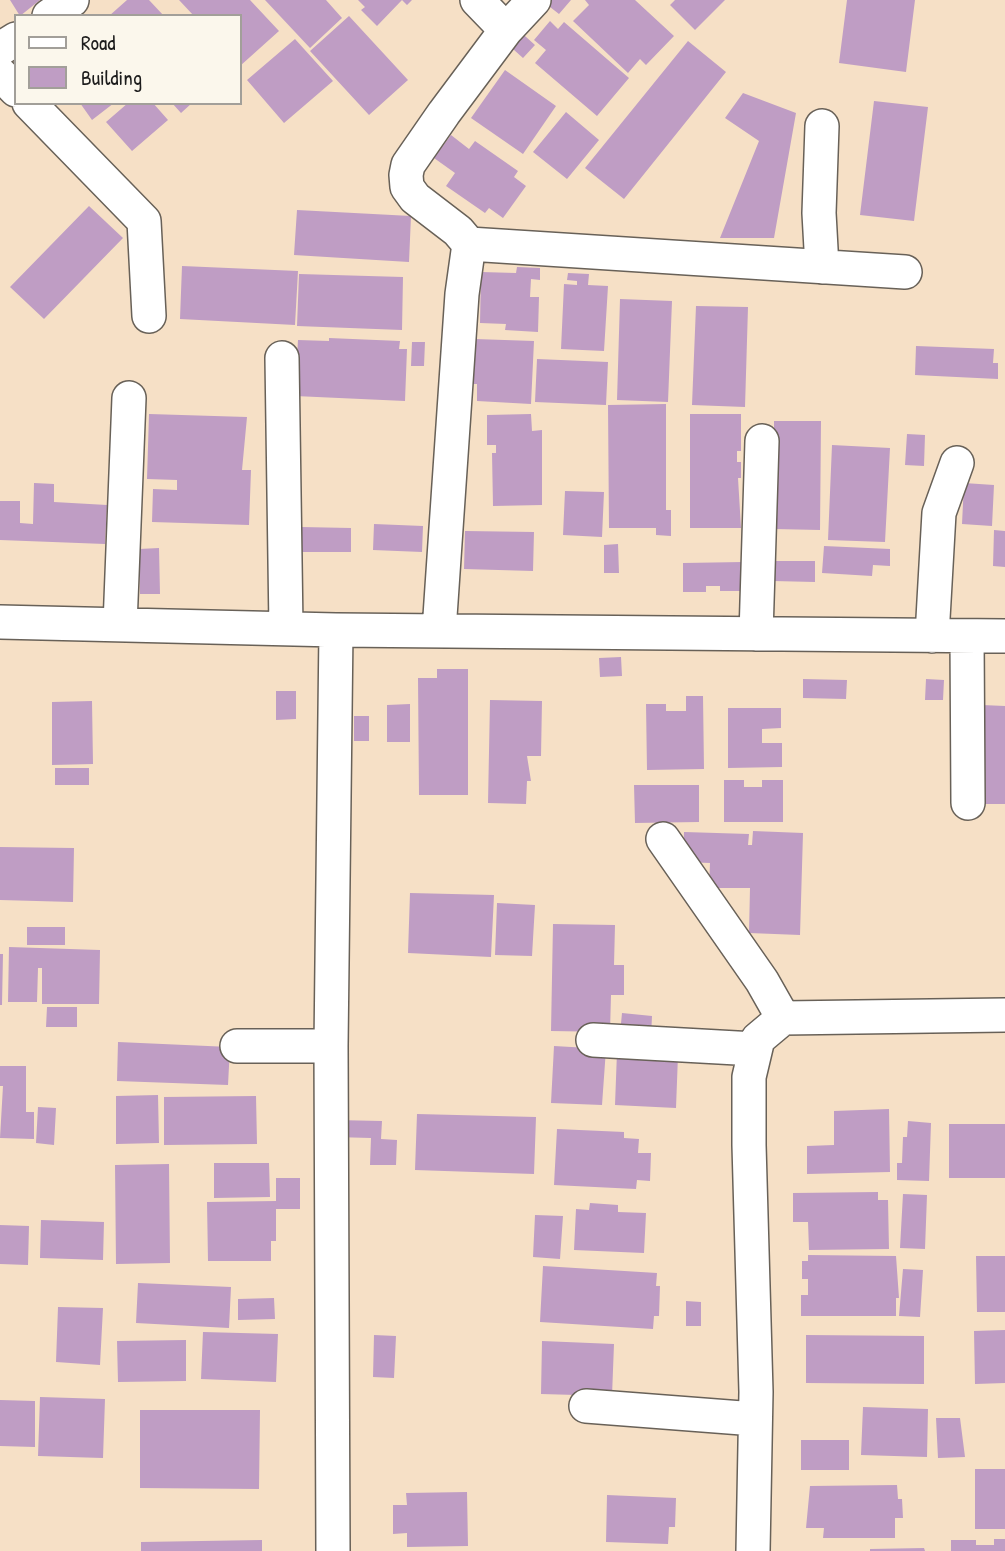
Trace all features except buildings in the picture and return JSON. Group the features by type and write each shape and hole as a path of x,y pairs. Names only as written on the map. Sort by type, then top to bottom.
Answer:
{"street":[{"path":"52,14 72,0"},
{"path":"477,0 506,30"},
{"path":"534,0 506,30 408,165 407,187 415,198 458,231 469,244 905,272"},
{"path":"0,74 14,88"},
{"path":"31,105 144,221 149,316"},
{"path":"822,126 819,213 822,267"},
{"path":"439,631 462,294 469,244"},
{"path":"282,358 286,628"},
{"path":"120,625 129,398"},
{"path":"756,634 762,441"},
{"path":"932,636 939,513 957,463"},
{"path":"0,622 336,630 1005,636"},
{"path":"333,1551 331,1046 336,630"},
{"path":"967,636 968,803"},
{"path":"663,839 762,981 783,1018"},
{"path":"753,1551 755,1419 748,1145 749,1077 758,1039 783,1018 1005,1015"},
{"path":"593,1040 755,1049"},
{"path":"237,1046 331,1046"},
{"path":"586,1406 755,1419"}]}
